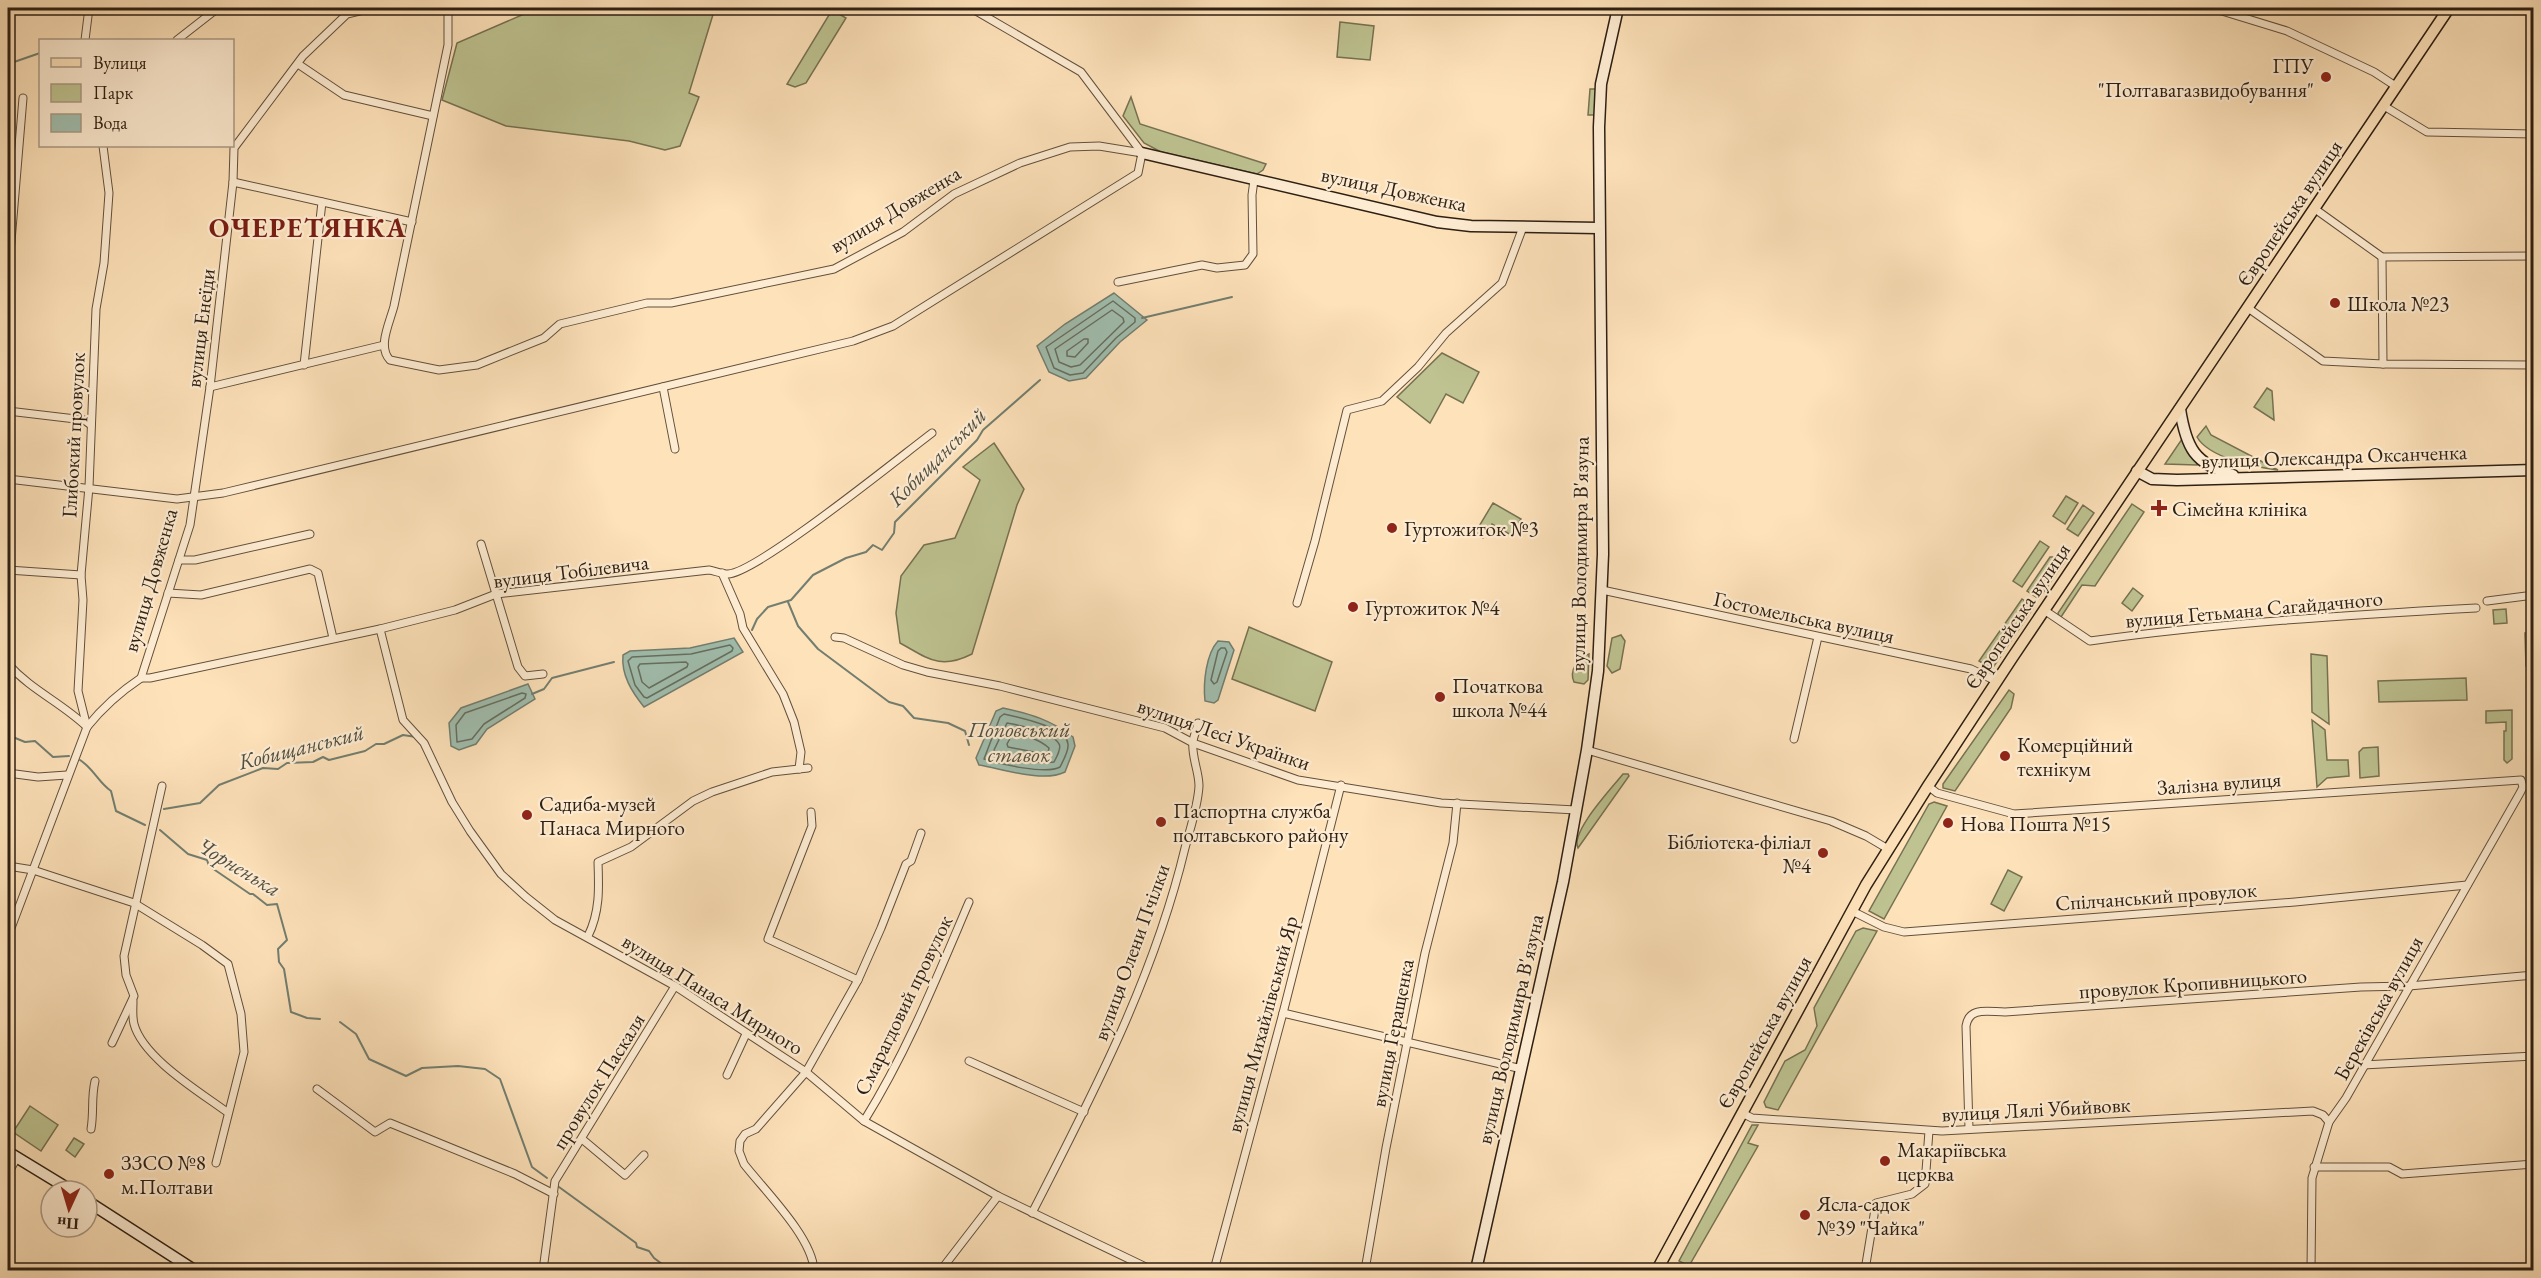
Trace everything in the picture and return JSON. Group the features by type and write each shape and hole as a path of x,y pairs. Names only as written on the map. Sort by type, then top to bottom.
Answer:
{"main road":[{"name":"вулиця Володимира В'язуна","path":"1476,1270 1563,882 1587,750 1598,671 1602,590 1598,135 1601,84 1618,8"},
{"name":"Європейська вулиця","path":"1657,1270 1888,849 1996,681 2449,8"},
{"name":"вулиця Довженка","path":"1142,153 1437,222 1471,226 1598,228"},
{"path":"2180,409 2185,437 2195,455 2217,470 2242,478"},
{"name":"вулиця Олександра Оксанченка","path":"2138,471 2152,479 2534,470"},
{"path":"12,1155 52,1179"},
{"path":"99,1209 194,1270"}],"street":[{"path":"85,39 89,8"},
{"path":"178,39 218,8"},
{"name":"вулиця Енеїди","path":"194,497 210,387 233,182 234,148 298,64 347,14 372,8"},
{"path":"210,387 384,345 448,45 448,8"},
{"path":"971,8 1081,72 1142,153"},
{"path":"2212,8 2287,30 2374,72 2397,87"},
{"path":"298,64 344,95 433,116"},
{"path":"8,277 23,98"},
{"path":"2384,106 2427,132 2534,134"},
{"name":"вулиця Довженка","path":"8,936 87,727 101,709 141,678 190,525 194,497 234,490 853,341 893,326 1138,172 1142,153 1099,146 1070,147 1020,163 954,194 903,232 834,269 671,303 647,303 560,324 544,338 477,365 438,370 390,360 385,355 384,345"},
{"name":"Глибокий провулок","path":"87,727 78,691 83,600 81,575 89,487 96,309 104,263 109,193 103,147"},
{"path":"1118,282 1203,265 1217,268 1245,265 1252,254 1254,180"},
{"path":"233,182 411,222"},
{"path":"304,364 322,202"},
{"path":"2315,209 2382,257 2534,256"},
{"path":"1297,603 1315,541 1347,410 1382,401 1419,367 1446,333 1502,283 1523,227"},
{"path":"2382,257 2383,364"},
{"path":"2248,308 2323,361 2383,364 2534,365"},
{"path":"663,387 675,449"},
{"path":"8,411 84,420 91,425"},
{"name":"вулиця Тобілевича","path":"141,678 150,678 380,629 456,610 496,594 710,570 729,574 784,544 932,433"},
{"path":"8,479 177,499 194,497"},
{"path":"179,560 195,561 310,534"},
{"path":"481,544 518,667 525,676 543,674"},
{"path":"168,593 201,595 310,569 318,573 333,638"},
{"path":"8,570 81,575"},
{"path":"722,573 740,614 743,628 783,694 801,752 799,769"},
{"name":"Гостомельська вулиця","path":"1602,590 1971,669 1996,681"},
{"path":"2487,601 2534,596"},
{"name":"вулиця Гетьмана Сагайдачного","path":"2044,610 2090,641 2306,619 2476,608"},
{"name":"вулиця Панаса Мирного","path":"380,629 403,720 424,743 452,802 470,831 501,874 526,897 555,920 588,936 675,986 806,1072 864,1121 998,1196 1152,1270"},
{"name":"вулиця Лесі Українки","path":"835,637 844,638 903,665 1164,728 1193,743 1298,780 1456,803 1576,810"},
{"path":"1794,739 1818,637"},
{"path":"8,664 21,679 67,710 87,727"},
{"name":"вулиця Олени Пчілки","path":"1032,1213 1084,1112 1138,993 1170,900 1185,850 1199,786 1193,743 1198,723"},
{"path":"1587,750 1831,821 1866,836 1888,849"},
{"path":"588,936 594,925 600,898 598,862 631,847 693,801 771,772 808,768"},
{"path":"8,773 38,777 67,775"},
{"name":"Залізна вулиця","path":"1928,786 1937,793 2014,814 2517,779"},
{"name":"Береківська вулиця","path":"2310,1270 2312,1178 2329,1122 2346,1098 2522,790 2523,783 2517,779"},
{"name":"вулиця Михайлівський Яр","path":"1214,1270 1341,785"},
{"path":"162,786 134,903 124,956 126,975 134,996 132,1015 134,1026 148,1048 173,1072 227,1112"},
{"name":"вулиця Геращенка","path":"1365,1270 1386,1148 1425,952 1453,843 1456,803"},
{"path":"811,812 812,826 768,939 858,980"},
{"path":"814,1270 801,1233 744,1164 739,1151 740,1141 745,1134 756,1129 806,1072 858,980 906,864 911,861 921,832"},
{"path":"8,866 33,870 134,903 228,964 235,999 241,1014 244,1052 239,1077 227,1112 216,1163"},
{"name":"Спілчанський провулок","path":"1852,911 1884,927 1905,932 2295,902 2467,885"},
{"name":"Смарагдовий провулок","path":"864,1121 890,1079 921,1014 969,902"},
{"name":"провулок Кропивницького","path":"1969,1129 1966,1026 1968,1017 1974,1012 2005,1012 2361,987 2409,986 2534,975"},
{"name":"провулок Паскаля","path":"543,1270 555,1181 675,986"},
{"path":"112,1042 134,996"},
{"path":"1283,1013 1522,1069"},
{"path":"727,1075 746,1034"},
{"path":"2363,1065 2534,1056"},
{"path":"969,1061 1084,1112"},
{"path":"91,1129 93,1116 91,1096 95,1081"},
{"path":"317,1089 375,1132 390,1124 515,1174 554,1194"},
{"name":"вулиця Лялі Убийвовк","path":"1742,1113 1752,1118 1929,1131 2313,1111 2323,1115 2329,1122"},
{"path":"1865,1270 1876,1203 1912,1194 1925,1184 1929,1131"},
{"path":"582,1139 625,1175 644,1155"},
{"path":"8,1173 12,1155"},
{"path":"2314,1167 2389,1167 2402,1174 2534,1164"},
{"path":"941,1270 998,1196"}],"green space":[{"path":"538,8 715,8 689,93 699,97 680,146 665,150 629,141 506,126 442,100 457,43"},
{"path":"832,10 846,18 806,83 795,87 787,84"},
{"path":"1340,22 1374,26 1370,60 1337,57"},
{"path":"1590,89 1599,89 1597,115 1588,115"},
{"path":"1131,97 1140,124 1266,164 1263,170 1257,174 1161,152 1144,143 1123,116"},
{"path":"1442,353 1479,372 1463,403 1446,394 1430,423 1397,397"},
{"path":"2267,388 2272,391 2274,420 2254,407"},
{"path":"2206,426 2211,435 2278,470 2245,464 2211,451 2197,437"},
{"path":"2182,439 2197,465 2165,464"},
{"path":"994,443 1024,489 1017,505 972,654 961,659 943,662 927,658 900,643 896,613 901,576 924,545 955,538 980,480 963,467"},
{"path":"2066,496 2078,503 2065,524 2053,516"},
{"path":"1493,503 1521,519 1511,535 1492,524 1483,538 1475,533"},
{"path":"2132,504 2144,512 2095,586 2082,585 2061,617 2059,616 2058,613"},
{"path":"2083,505 2094,513 2078,536 2067,529"},
{"path":"2040,541 2049,547 2022,587 2013,581"},
{"path":"2050,557 2059,557 2065,561 2039,599 2027,591"},
{"path":"2133,588 2143,596 2132,611 2122,603"},
{"path":"2022,599 2034,607 1992,669 1979,661"},
{"path":"2506,609 2507,623 2494,624 2493,610"},
{"path":"1249,627 1332,662 1315,711 1232,679"},
{"path":"2525,633 2533,633 2533,666 2526,666"},
{"path":"1621,635 1625,641 1620,669 1612,673 1607,666 1612,638"},
{"path":"1589,654 1588,680 1584,684 1574,682 1575,665"},
{"path":"2311,654 2327,656 2329,724 2312,712"},
{"path":"2466,678 2467,700 2379,702 2378,681"},
{"path":"2009,690 2014,694 2011,708 1955,791 1943,788 1943,784"},
{"path":"2512,710 2512,759 2507,763 2504,760 2506,722 2486,723 2486,711"},
{"path":"2312,720 2325,730 2327,760 2348,760 2349,776 2327,778 2317,787"},
{"path":"2378,747 2379,776 2360,778 2359,752 2363,748"},
{"path":"1623,774 1629,776 1578,848 1577,841 1586,821"},
{"path":"1934,802 1947,806 1884,919 1869,911 1929,804"},
{"path":"2008,870 2022,877 2004,911 1991,904"},
{"path":"1863,928 1877,931 1778,1110 1766,1107 1764,1102 1785,1061 1805,1050 1817,1026 1814,1008 1856,931"},
{"path":"30,1106 58,1125 41,1151 13,1132"},
{"path":"1752,1125 1758,1125 1748,1143 1758,1146 1689,1266 1679,1261"},
{"path":"74,1138 84,1144 75,1157 66,1150"}],"water":[{"path":"1114,293 1147,320 1120,342 1086,378 1069,381 1049,372 1037,346 1065,324"},
{"path":"734,638 743,652 644,707 626,676 623,655 630,651 690,648"},
{"path":"1218,641 1229,642 1234,650 1218,700 1214,703 1205,701 1204,686 1208,661"},
{"path":"528,684 535,699 487,729 476,744 459,750 451,746 449,723 461,708"},
{"name":"Поповський ставок","path":"1003,708 1040,718 1073,737 1075,746 1065,772 1056,775 1034,776 979,765 976,758 996,711"}],"waterway":[{"name":"ОЧЕРЕТЯНКА","path":"8,69 14,62 39,53"},
{"name":"Кобищанський","path":"1142,318 1232,297"},
{"name":"Кобищанський","path":"752,630 757,619 768,607 791,600 813,575 846,558 866,552 873,545 882,550 894,533 895,522 977,440 983,430 1040,380"},
{"path":"788,602 798,626 818,649 889,702 903,706 914,718 948,723 965,731 969,745"},
{"name":"Кобищанський","path":"532,694 544,689 552,678 614,662"},
{"name":"Чорненька","path":"8,735 25,742 35,741 53,757 69,756"},
{"name":"Кобищанський","path":"164,809 200,803 219,785 263,768 278,769 287,763 313,762 323,757 329,760 365,751 376,744 384,744 403,735 416,737"},
{"name":"Чорненька","path":"80,760 111,791 116,811 145,825"},
{"name":"Чорненька","path":"160,830 188,854 207,860 209,866 267,905 277,904 287,940 278,949 279,962 284,969 291,1012 307,1018 320,1019"},
{"name":"Чорненька","path":"340,1022 356,1034 369,1059 406,1076 422,1068 458,1066 485,1069 500,1079 532,1167 547,1178"},
{"name":"Чорненька","path":"559,1187 636,1243 637,1247 649,1251 654,1258 670,1270"}],"place":[{"name":"ГПУ \"Полтавагазвидобування\"","path":"2326,77"},
{"name":"Школа №23","path":"2335,303"},
{"name":"Сімейна клініка","path":"2159,508"},
{"name":"Гуртожиток №3","path":"1392,528"},
{"name":"Гуртожиток №4","path":"1353,607"},
{"name":"Початкова школа №44","path":"1440,697"},
{"name":"Комерційний технікум","path":"2005,756"},
{"name":"Садиба-музей Панаса Мирного","path":"527,815"},
{"name":"Паспортна служба полтавського району","path":"1161,822"},
{"name":"Нова Пошта №15","path":"1948,823"},
{"name":"Бібліотека-філіал №4","path":"1823,853"},
{"name":"Макаріївська церква","path":"1885,1161"},
{"name":"ЗЗСО №8 м.Полтави","path":"109,1174"},
{"name":"Ясла-садок №39 \"Чайка\"","path":"1805,1215"}],"district":[{"name":"ОЧЕРЕТЯНКА","path":"308,227"}]}
